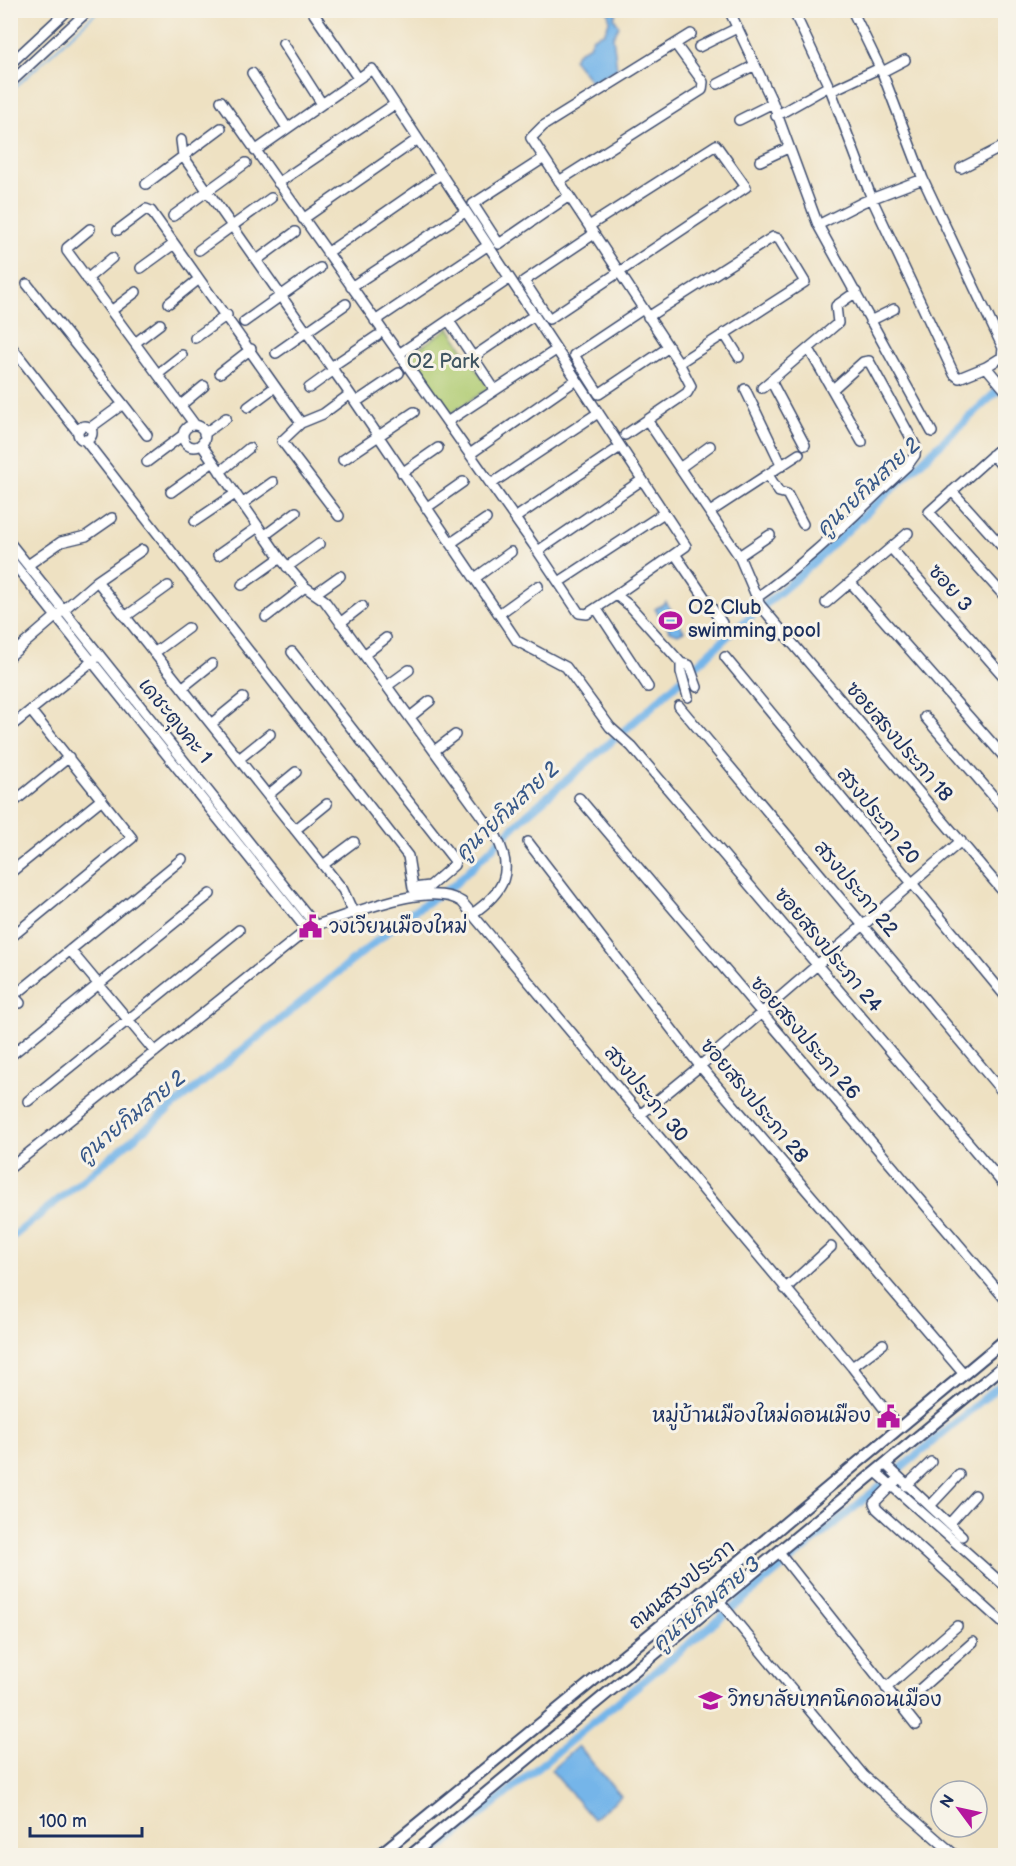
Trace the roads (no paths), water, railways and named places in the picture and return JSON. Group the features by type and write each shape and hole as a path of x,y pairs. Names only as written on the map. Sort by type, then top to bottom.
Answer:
{"main road":[{"name":"ถนนสรงประภา","path":"378,1856 747,1555 1005,1339"},
{"name":"ถนนสรงประภา","path":"410,1856 725,1607 779,1552 888,1476 1005,1364"}],"street":[{"path":"10,64 68,10"},
{"path":"10,83 89,10"},
{"path":"729,10 773,103 818,225 932,432"},
{"path":"793,10 830,89 873,199 954,374 958,378 986,367 1002,357 1003,348 923,179 881,70 852,10"},
{"path":"315,14 358,78"},
{"path":"699,47 737,28"},
{"path":"625,435 691,390 690,382 531,140 531,135 691,34"},
{"path":"283,43 322,104"},
{"path":"559,182 702,90 703,82 676,45"},
{"path":"776,116 830,89 904,60"},
{"path":"718,84 755,65"},
{"path":"221,101 255,151 515,518 579,613 587,614 686,546 372,69 255,151"},
{"path":"252,73 287,128"},
{"path":"739,120 773,103"},
{"path":"278,183 395,104"},
{"path":"146,184 221,128"},
{"path":"303,219 418,139"},
{"path":"181,140 183,156"},
{"path":"716,145 745,185 745,189 619,272 549,319 525,281 591,230 716,145"},
{"path":"961,168 1005,145"},
{"path":"760,161 788,148"},
{"name":"ซอยสรงประภา 24","path":"183,156 353,398 519,642 566,667 610,728 622,738 817,964 1005,1188"},
{"path":"544,158 473,204 499,244 569,196"},
{"path":"173,216 246,163"},
{"path":"327,253 441,174"},
{"path":"818,225 923,179"},
{"path":"199,250 271,198"},
{"path":"118,230 148,210 227,315 301,423"},
{"path":"351,287 465,212"},
{"path":"90,229 67,248 87,279 195,425 201,428 202,439 213,462 280,558 305,587 316,593 340,623 496,836 505,855 507,873 502,885 472,914"},
{"path":"257,260 295,232"},
{"path":"669,347 599,394 574,355 776,237 805,282 679,363"},
{"path":"141,268 174,244"},
{"path":"375,321 487,246"},
{"path":"87,279 112,258"},
{"path":"244,322 320,268"},
{"path":"169,303 199,279"},
{"path":"399,354 509,279"},
{"path":"27,284 147,435"},
{"path":"111,311 136,292"},
{"path":"762,388 839,321 836,306 856,292"},
{"path":"276,353 346,304"},
{"path":"870,321 894,309"},
{"path":"195,338 227,315"},
{"path":"473,357 533,316"},
{"path":"449,321 495,390"},
{"path":"135,343 160,324"},
{"path":"724,333 739,357"},
{"path":"309,388 332,368 377,336"},
{"path":"10,345 77,431 79,437 85,440 408,856 415,891 430,886 454,865 454,861 292,652"},
{"path":"809,348 862,442"},
{"path":"220,374 251,349"},
{"path":"447,422 556,350"},
{"path":"158,374 182,355"},
{"path":"647,420 739,556 760,605 907,466 916,453 916,447 869,361 863,362 833,389"},
{"path":"986,367 1005,390"},
{"path":"339,516 282,441 301,423 323,414 399,373"},
{"path":"470,454 576,380"},
{"path":"771,381 805,445"},
{"path":"181,405 204,386"},
{"path":"248,407 275,387"},
{"path":"745,389 782,466"},
{"path":"90,428 123,404"},
{"path":"343,460 414,412"},
{"path":"491,484 598,413"},
{"path":"183,435 187,444 194,446 226,418"},
{"path":"77,431 85,425 90,428"},
{"path":"147,462 183,435 188,426 195,425"},
{"path":"85,440 91,436 90,428"},
{"path":"1005,443 931,509 931,515 1005,598"},
{"path":"681,468 710,446"},
{"path":"515,518 620,447"},
{"path":"220,472 249,448"},
{"path":"402,473 438,448"},
{"path":"710,512 799,454"},
{"path":"992,455 1005,470"},
{"path":"171,492 213,462"},
{"path":"768,475 778,492 788,495 803,524"},
{"path":"538,551 642,480"},
{"path":"242,504 273,482"},
{"path":"426,508 463,482"},
{"path":"952,491 1005,551"},
{"path":"195,521 235,494"},
{"path":"264,536 296,512"},
{"path":"559,582 664,513"},
{"path":"28,565 61,542 86,536 112,518"},
{"path":"451,543 486,519"},
{"path":"218,555 258,527"},
{"path":"826,603 908,533"},
{"path":"739,556 770,535"},
{"name":"เดชะตุงคะ 1","path":"10,543 96,659 310,926"},
{"path":"287,567 319,544"},
{"name":"ซอย 3","path":"891,548 1005,679"},
{"path":"10,656 97,581 142,550"},
{"path":"475,578 511,552"},
{"path":"675,554 722,623"},
{"path":"242,585 280,558"},
{"name":"เดชะตุงคะ 1","path":"10,559 60,613"},
{"path":"316,593 340,576"},
{"path":"97,581 349,898 354,914"},
{"path":"851,583 1005,759"},
{"path":"125,617 168,586"},
{"path":"499,614 538,586"},
{"path":"266,617 305,587"},
{"path":"616,595 684,666 697,686"},
{"name":"ซอยสรงประภา 18","path":"760,605 1005,895"},
{"path":"340,623 362,606"},
{"path":"596,608 648,687"},
{"path":"154,653 188,627"},
{"path":"364,655 386,638"},
{"name":"สรงประภา 20","path":"725,657 1005,997"},
{"path":"10,727 96,659"},
{"path":"182,688 212,664"},
{"path":"684,666 687,694"},
{"path":"387,686 409,670"},
{"path":"211,724 243,698"},
{"path":"410,717 430,701"},
{"name":"สรงประภา 22","path":"679,706 1005,1095"},
{"path":"10,938 130,841 131,834 31,711"},
{"path":"925,717 1005,812"},
{"path":"239,759 270,734"},
{"path":"434,751 455,735"},
{"path":"10,805 69,758"},
{"path":"268,795 296,772"},
{"path":"10,873 102,798"},
{"name":"ซอยสรงประภา 26","path":"579,798 759,1013 1005,1300"},
{"path":"295,830 327,804"},
{"path":"640,1115 700,1066 960,841"},
{"path":"323,865 354,842"},
{"name":"ซอยสรงประภา 28","path":"528,842 700,1066 964,1374"},
{"path":"20,1003 15,992 182,860"},
{"name":"สรงประภา 30","path":"310,926 354,914 415,891 451,896 462,902 852,1368 899,1428"},
{"path":"10,1056 210,894"},
{"path":"10,1168 310,926"},
{"path":"28,1101 239,930"},
{"path":"70,950 154,1052"},
{"path":"785,1289 831,1247"},
{"path":"852,1368 883,1344"},
{"path":"906,1486 931,1462"},
{"path":"930,1506 959,1475"},
{"path":"888,1476 906,1486 962,1536"},
{"path":"888,1476 917,1506 1005,1587"},
{"path":"888,1476 874,1503 877,1509 1005,1626"},
{"path":"949,1524 975,1495"},
{"path":"779,1552 916,1725"},
{"path":"725,1607 864,1776 956,1856"},
{"path":"886,1688 957,1626"},
{"path":"901,1706 973,1642"}],"water":[{"path":"606,11 617,11 614,18 619,26 613,37 617,69 592,83 573,59 577,53 590,45 593,37 604,33 609,22 609,12"},
{"name":"O2 Club swimming pool","path":"666,602 684,631 678,634 670,631 655,609"},
{"path":"578,1746 621,1796 593,1819 551,1770"}],"waterway":[{"path":"10,92 99,10"},
{"name":"คูนายกิมสาย 2","path":"10,1239 411,913 454,885 526,815 648,710 731,633 792,582 1006,383"},
{"name":"คูนายกิมสาย 3","path":"430,1856 830,1528 1006,1380"}],"place":[{"name":"O2 Club swimming pool","path":"670,620"},
{"name":"วงเวียนเมืองใหม่","path":"311,927"},
{"name":"หมู่บ้านเมืองใหม่ดอนเมือง","path":"889,1416"},
{"name":"วิทยาลัยเทคนิคดอนเมือง","path":"710,1700"}],"park label":[{"name":"O2 Park","path":"443,362"}]}
